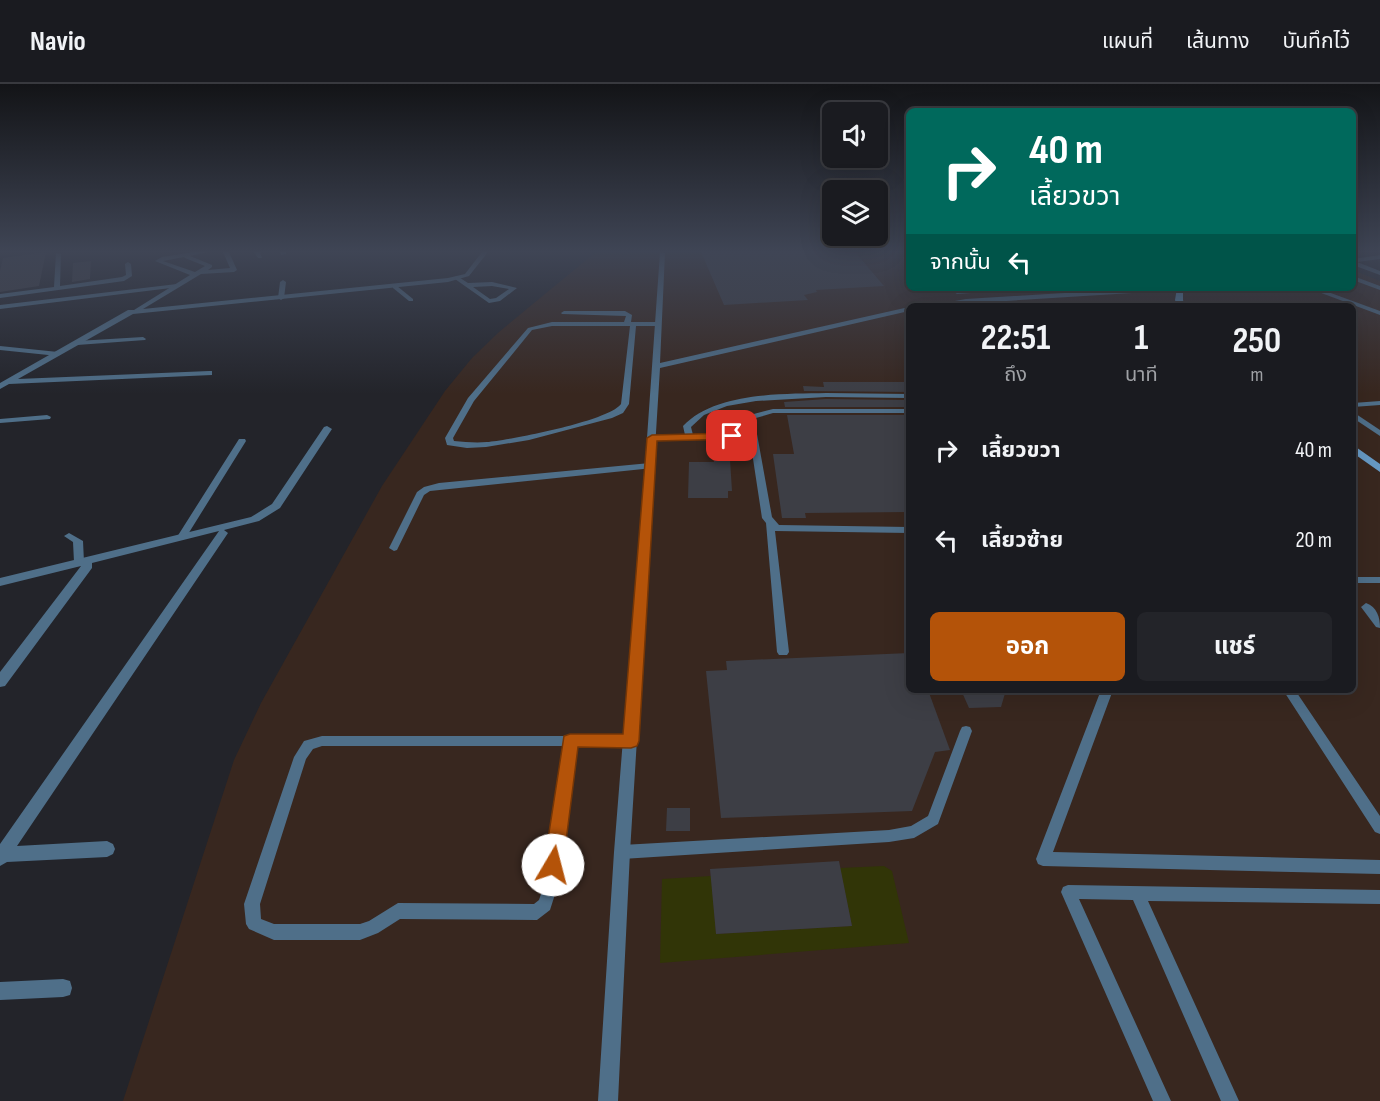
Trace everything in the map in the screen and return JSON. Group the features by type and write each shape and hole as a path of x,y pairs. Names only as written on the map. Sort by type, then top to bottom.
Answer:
{"street":[{"path":"3,384 153,299"},
{"path":"131,312 265,299"},
{"path":"608,1101 622,852 652,438 659,299"},
{"path":"957,303 1005,299"},
{"path":"655,367 906,310"},
{"path":"3,384 209,373"},
{"path":"0,582 84,564 255,519 268,513 276,506 327,429"},
{"path":"1356,450 1380,469"},
{"path":"1,857 222,533"},
{"path":"0,682 84,564"},
{"path":"1,857 107,849"},
{"path":"0,991 63,988"}],"lane":[{"path":"0,308 69,299"},
{"path":"1356,304 1380,313"},
{"path":"564,313 625,313 629,315 630,324 626,404 620,411 609,416 500,442 459,445 450,443 449,438 471,400 531,329 552,324 630,324 657,324"},
{"path":"77,343 143,339"},
{"path":"0,348 58,354"},
{"path":"689,437 687,426 697,416 753,399 780,396 906,396"},
{"path":"1356,405 1380,403"},
{"path":"783,652 770,524 767,518 753,436 753,417 773,411 906,411"},
{"path":"1356,416 1380,434"},
{"path":"0,422 47,417"},
{"path":"652,438 753,436"},
{"path":"182,537 242,441"},
{"path":"394,548 420,494 427,489 450,484 650,466"},
{"path":"770,524 784,530 906,530"},
{"path":"69,536 78,541 84,564"},
{"path":"1356,580 1380,580"},
{"path":"1366,607 1380,624"},
{"path":"1106,693 1044,859 1380,867"},
{"path":"1291,693 1380,828"},
{"path":"622,852 889,836 914,832 933,820 966,730"},
{"path":"570,741 551,885 545,905 537,912 398,911 373,928 360,933 274,932 254,924 252,904 300,757 309,745 322,741 570,741 631,741"},
{"path":"1162,1101 1068,892 1380,897"},
{"path":"1137,893 1230,1101"}],"shaded area":[{"path":"538,299 1380,299 1380,1101 123,1101 234,760 261,703 382,486 445,391 472,358"}],"green space":[{"path":"884,866 892,871 909,943 660,963 662,879 711,876 716,934 852,926 840,868"}],"building":[{"path":"722,299 808,300 724,305"},
{"path":"823,382 906,382 906,392 804,391 803,386 824,387"},
{"path":"826,399 906,400 906,407 785,407 784,402"},
{"path":"787,415 906,415 906,512 805,513 806,518 782,518 773,454 794,454"},
{"path":"714,460 730,460 732,491 728,491 728,498 688,498 689,462 714,462"},
{"path":"906,653 906,693 929,693 950,750 935,752 912,811 721,818 706,671 727,670 726,661"},
{"path":"962,693 1005,693 1001,707 969,708"},
{"path":"667,808 690,808 690,831 666,831"},
{"path":"839,861 852,926 716,934 710,869"}],"route":[{"path":"553,865 570,741 631,741 652,438 732,436"}]}
